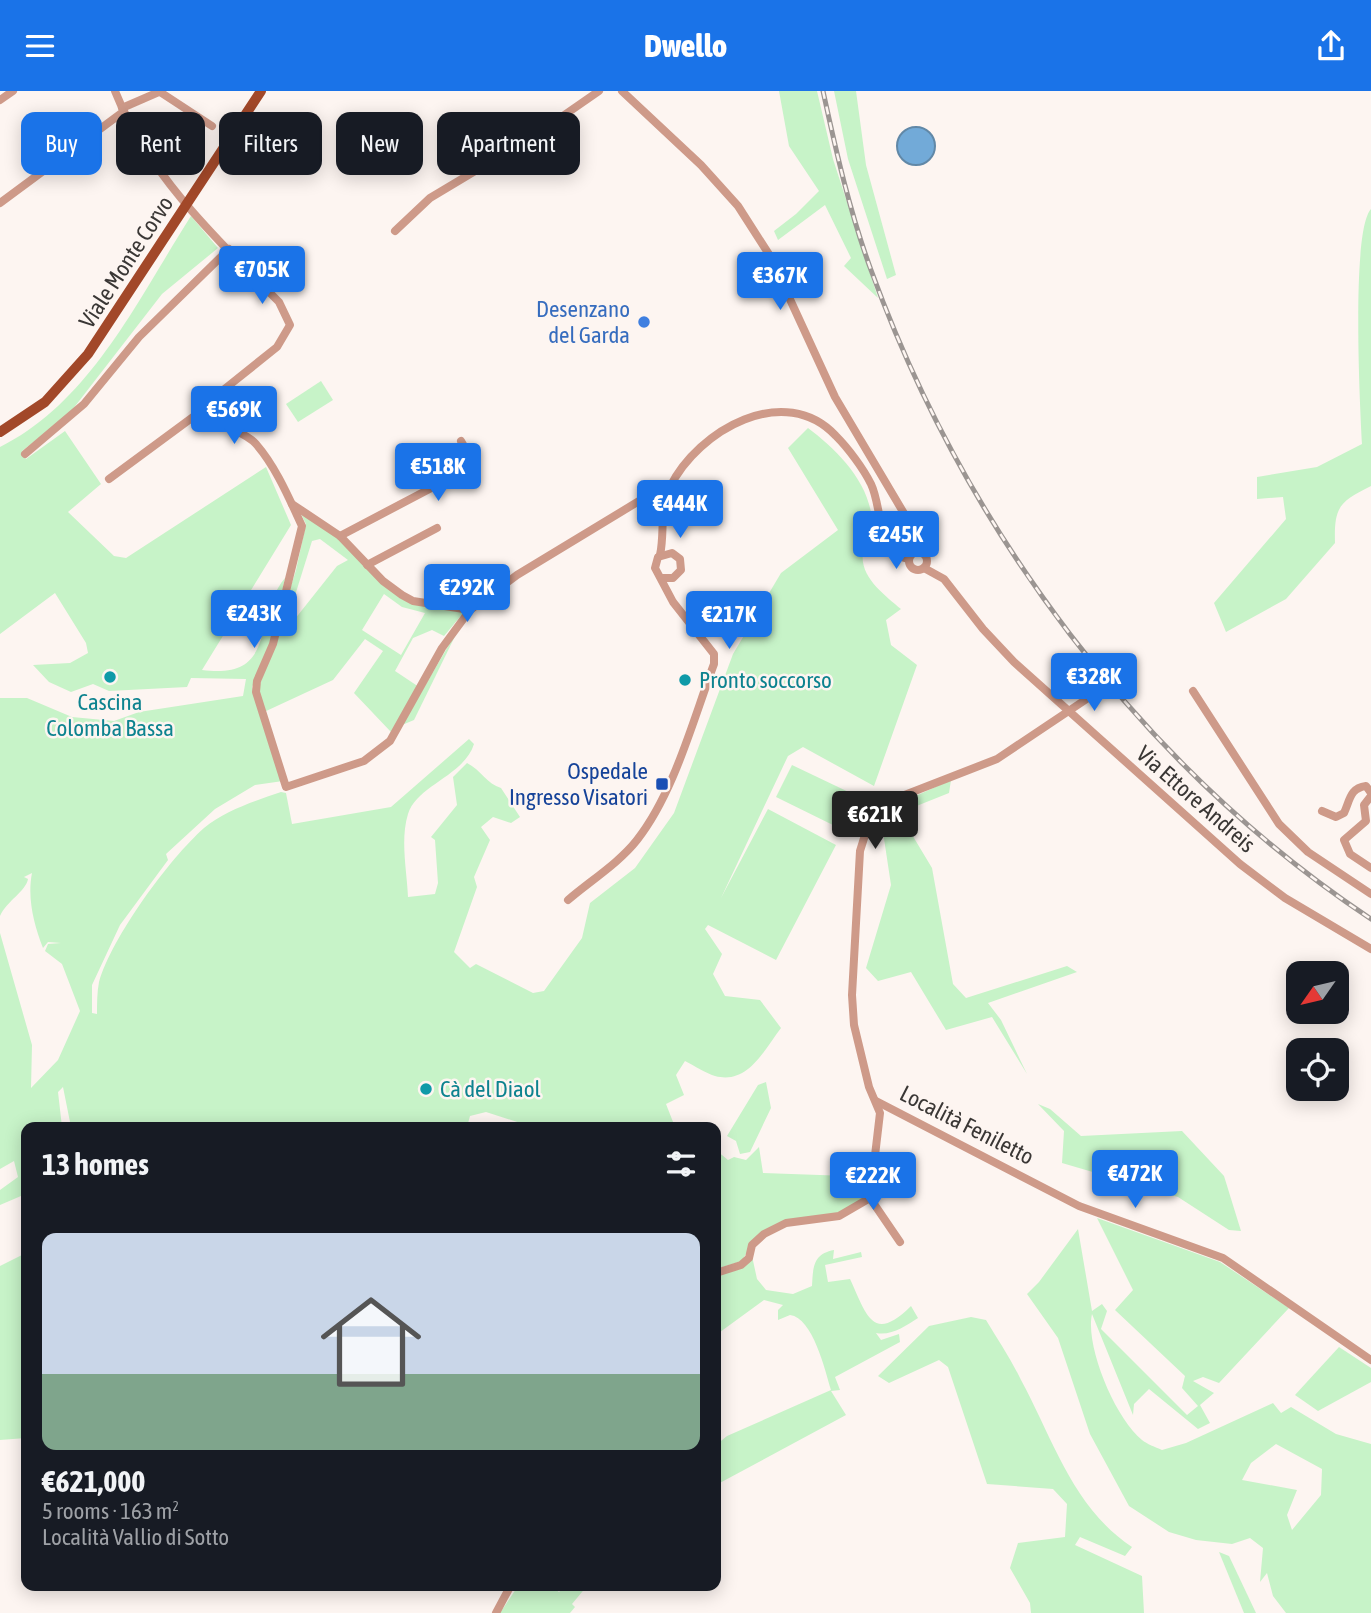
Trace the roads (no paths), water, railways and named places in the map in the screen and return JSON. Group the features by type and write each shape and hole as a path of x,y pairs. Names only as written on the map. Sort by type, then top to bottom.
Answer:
{"main road":[{"name":"Viale Monte Corvo","path":"0,432 45,402 88,354 261,91"}],"street":[{"path":"0,100 13,91"},
{"path":"109,479 212,403 217,395 277,347 290,325 279,302 178,194 156,166 122,110 115,91"},
{"path":"0,203 122,110 160,91 212,126"},
{"path":"395,231 429,198 537,134 599,91"},
{"path":"622,91 701,165 738,206 770,256 835,397 918,537 918,552"},
{"path":"25,454 84,404 139,337 229,249"},
{"path":"212,403 211,412 215,419 255,443 292,504 302,526 273,644 257,681 256,692 286,787 364,761 390,740 442,648 470,610 517,575 644,498"},
{"path":"568,900 625,852 650,821 662,798 714,664 715,654 667,591 663,578 655,568 664,554 662,520 668,490 684,464 737,421 760,414 790,411 816,418 837,436 871,484 888,548 898,557 909,559 918,552"},
{"path":"340,536 475,465 461,441"},
{"path":"292,504 340,536 383,581 413,601 470,610"},
{"path":"367,565 437,528"},
{"path":"918,552 926,558 924,568"},
{"path":"664,554 677,556 681,563 679,573 673,578 667,591"},
{"name":"Via Ettore Andreis","path":"909,559 915,570 924,568 944,579 983,629 1069,712 1240,864 1285,898 1371,949"},
{"path":"663,578 673,578"},
{"path":"900,1242 870,1198 880,1113 869,1087 855,1025 852,995 860,852 871,816 884,803 997,759 1103,688"},
{"path":"1193,691 1279,824 1308,852 1371,894"},
{"path":"1322,811 1336,817 1344,813 1351,792 1357,787 1366,786 1371,795 1364,805 1366,821 1344,840 1350,854 1371,868"},
{"name":"Località Feniletto","path":"876,1101 1079,1206 1223,1258 1371,1360"},
{"path":"721,1271 741,1265 749,1258 752,1245 764,1234 786,1223 839,1216 870,1198"},
{"path":"496,1613 508,1591"}],"water":[{"path":"916,127 929,133 935,146 929,159 916,165 903,159 897,146 903,133"}],"tunnel":[{"path":"1103,688 1129,666"}],"railway":[{"path":"823,91 856,226 910,366 956,459 1010,549 1070,634 1137,715 1209,789 1287,858 1371,919"}],"place":[{"name":"Desenzano del Garda","path":"644,322"},
{"name":"Cascina Colomba Bassa","path":"110,677"},
{"name":"Pronto soccorso","path":"685,680"},
{"name":"Ospedale Ingresso Visatori","path":"662,784"},
{"name":"Cà del Diaol","path":"426,1089"}]}
